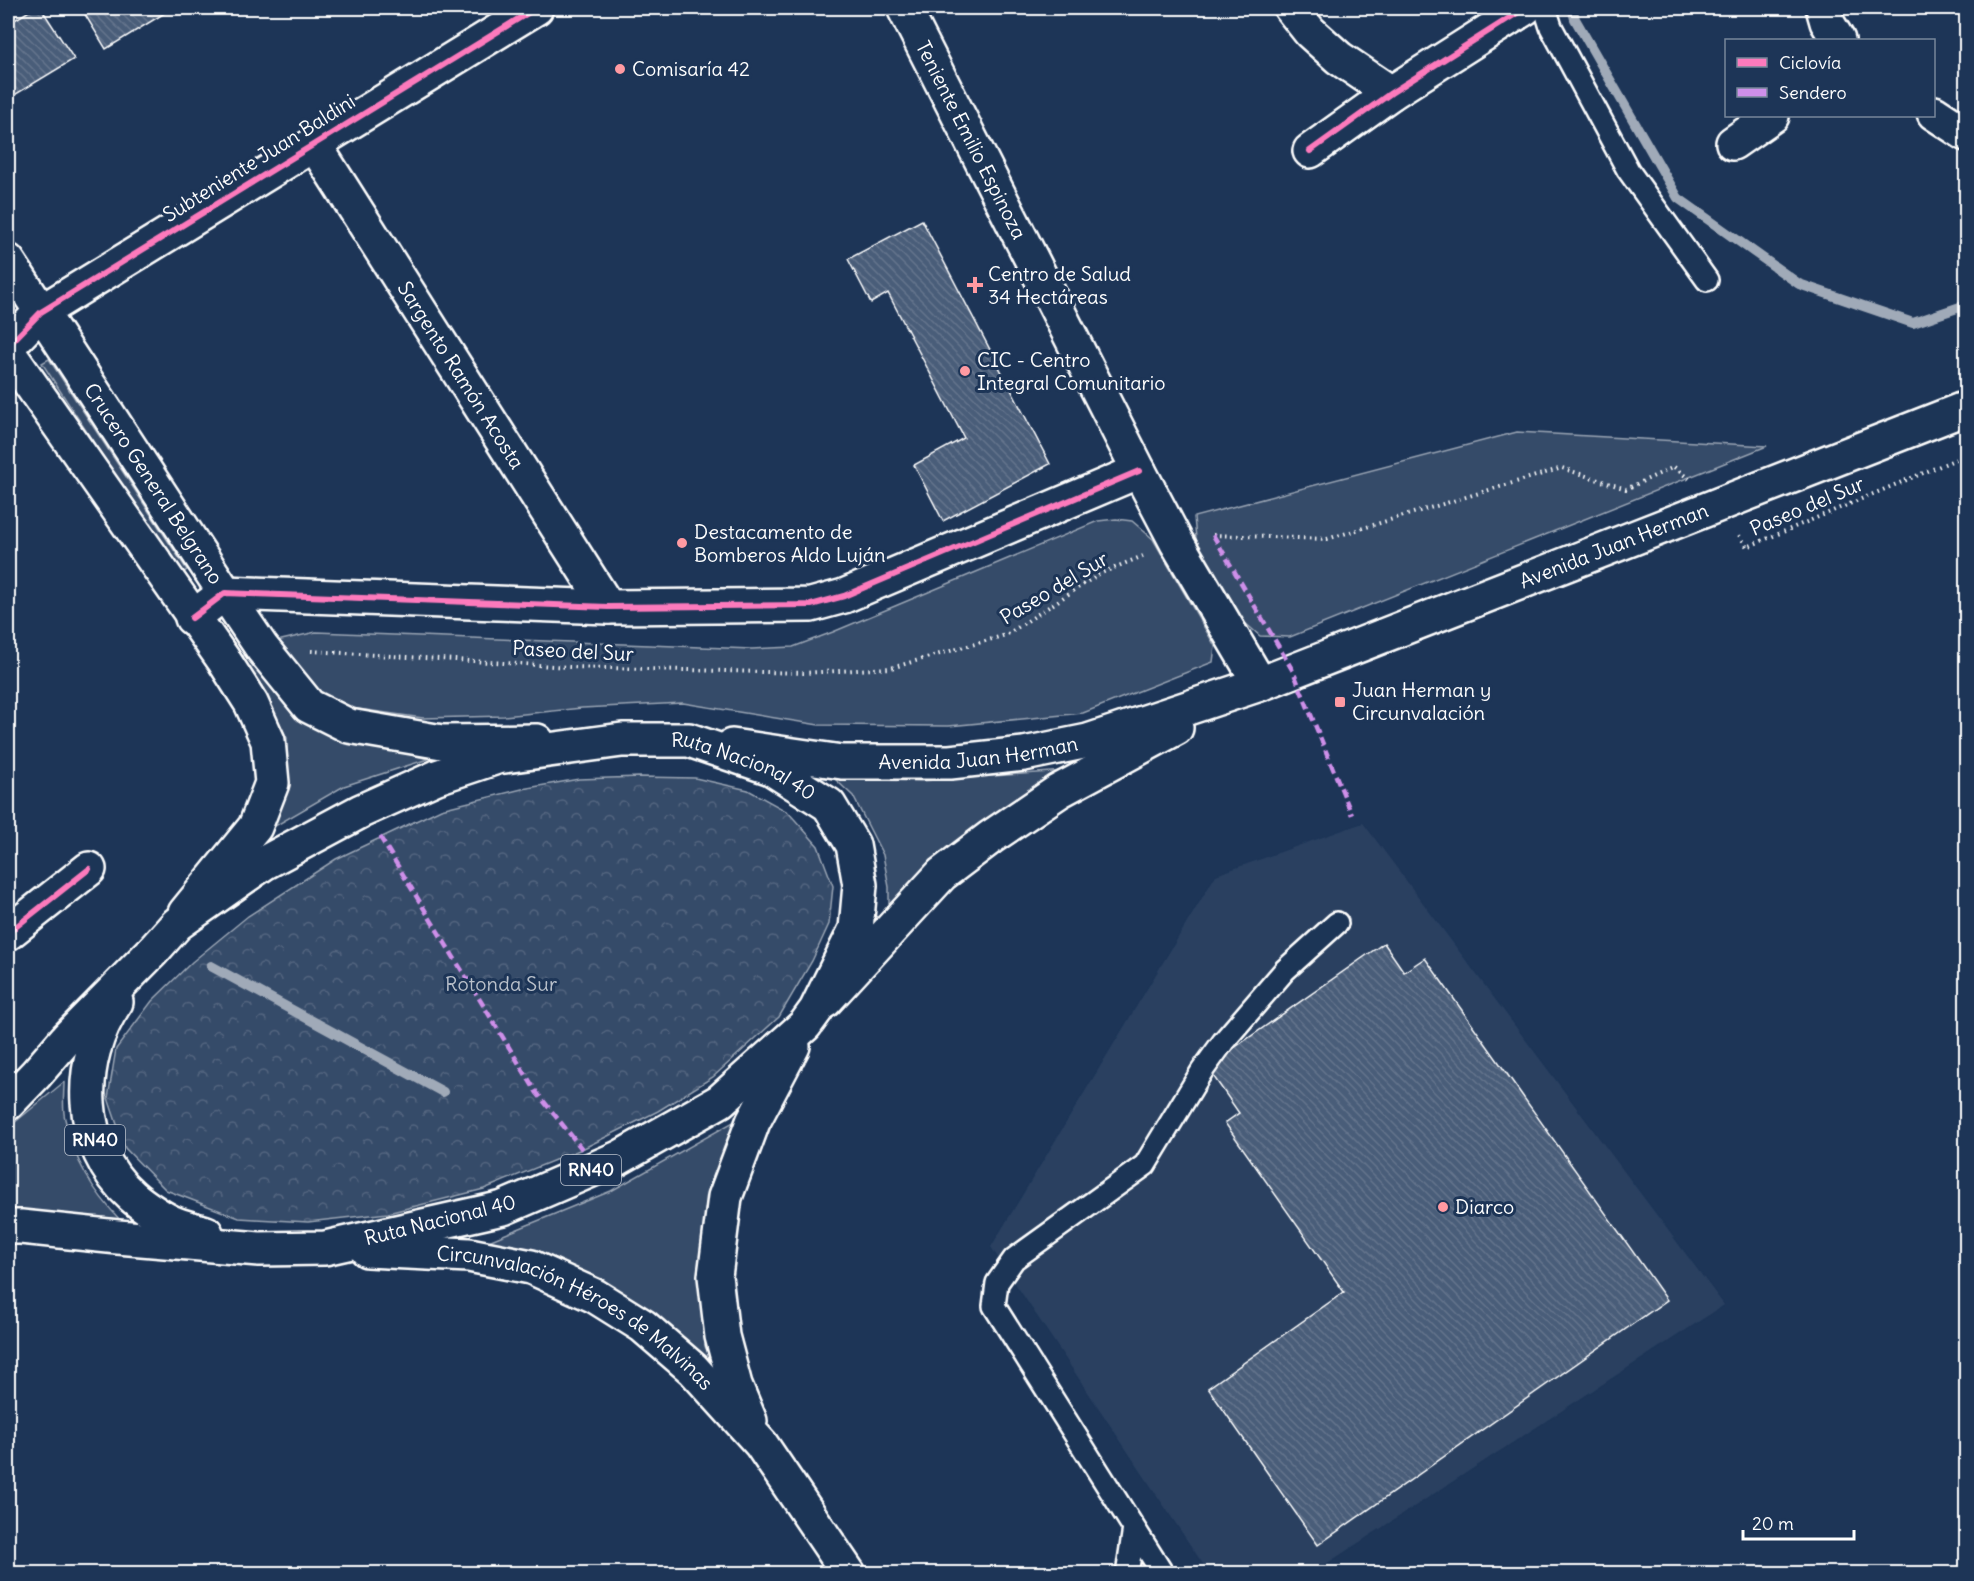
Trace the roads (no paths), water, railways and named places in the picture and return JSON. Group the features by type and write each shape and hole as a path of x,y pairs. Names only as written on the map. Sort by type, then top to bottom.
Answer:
{"main road":[{"name":"Subteniente Juan Baldini","path":"8,346 41,312 536,8"},
{"name":"Teniente Emilio Espinoza","path":"904,8 1176,543 1260,684"},
{"path":"1291,8 1310,32 1339,58 1391,93"},
{"path":"1310,151 1391,93 1525,8"},
{"path":"1823,8 1827,22 1837,39"},
{"path":"1935,114 1966,134"},
{"path":"1733,143 1771,117"},
{"name":"Sargento Ramón Acosta","path":"314,144 608,606"},
{"name":"Crucero General Belgrano","path":"8,261 262,648 309,706 349,726 442,742 622,740"},
{"path":"8,352 192,618 223,659 251,703 268,741 272,783 255,827 177,924"},
{"name":"Avenida Juan Herman","path":"689,740 842,762 950,762 1024,754 1088,741 1260,684 1966,408"},
{"path":"192,618 225,593 608,606 811,605 844,596 1139,471"},
{"name":"Avenida Juan Herman","path":"810,1018 942,874 991,837 1059,791 1260,684"},
{"name":"Ruta Nacional 40","path":"8,1103 177,924 264,863 361,811 437,777 497,758 622,740 689,740 771,768 829,805 853,845 860,885 856,929 810,1018 720,1101 619,1158 503,1208 325,1248 259,1249 8,1227"},
{"path":"8,933 89,868"},
{"name":"Ruta Nacional 40","path":"153,951 114,1005 94,1045 87,1085 91,1129 105,1165 132,1196 170,1221 259,1249"},
{"name":"Circunvalación Héroes de Malvinas","path":"760,1444 735,1385 722,1336 715,1276 725,1197 753,1122 810,1018"},
{"name":"Circunvalación Héroes de Malvinas","path":"325,1248 469,1255 531,1267 595,1296 643,1326 693,1369 760,1444 849,1574"}],"lane":[{"path":"1545,8 1551,27 1628,170 1707,280"},
{"path":"1163,1574 994,1306 997,1283 1014,1259 1145,1165 1223,1042 1285,970 1337,923"},
{"path":"1127,1574 1134,1528"}],"waterway":[{"path":"1573,11 1575,19 1678,198 1799,284 1913,323 1966,305"},
{"path":"211,966 443,1092"}],"place":[{"name":"Comisaría 42","path":"620,69"},
{"name":"Centro de Salud 34 Hectáreas","path":"975,285"},
{"name":"CIC - Centro Integral Comunitario","path":"965,371"},
{"name":"Destacamento de Bomberos Aldo Luján","path":"682,543"},
{"name":"Juan Herman y Circunvalación","path":"1340,702"},
{"name":"Diarco","path":"1443,1207"}],"park label":[{"name":"Rotonda Sur","path":"501,984"}]}
